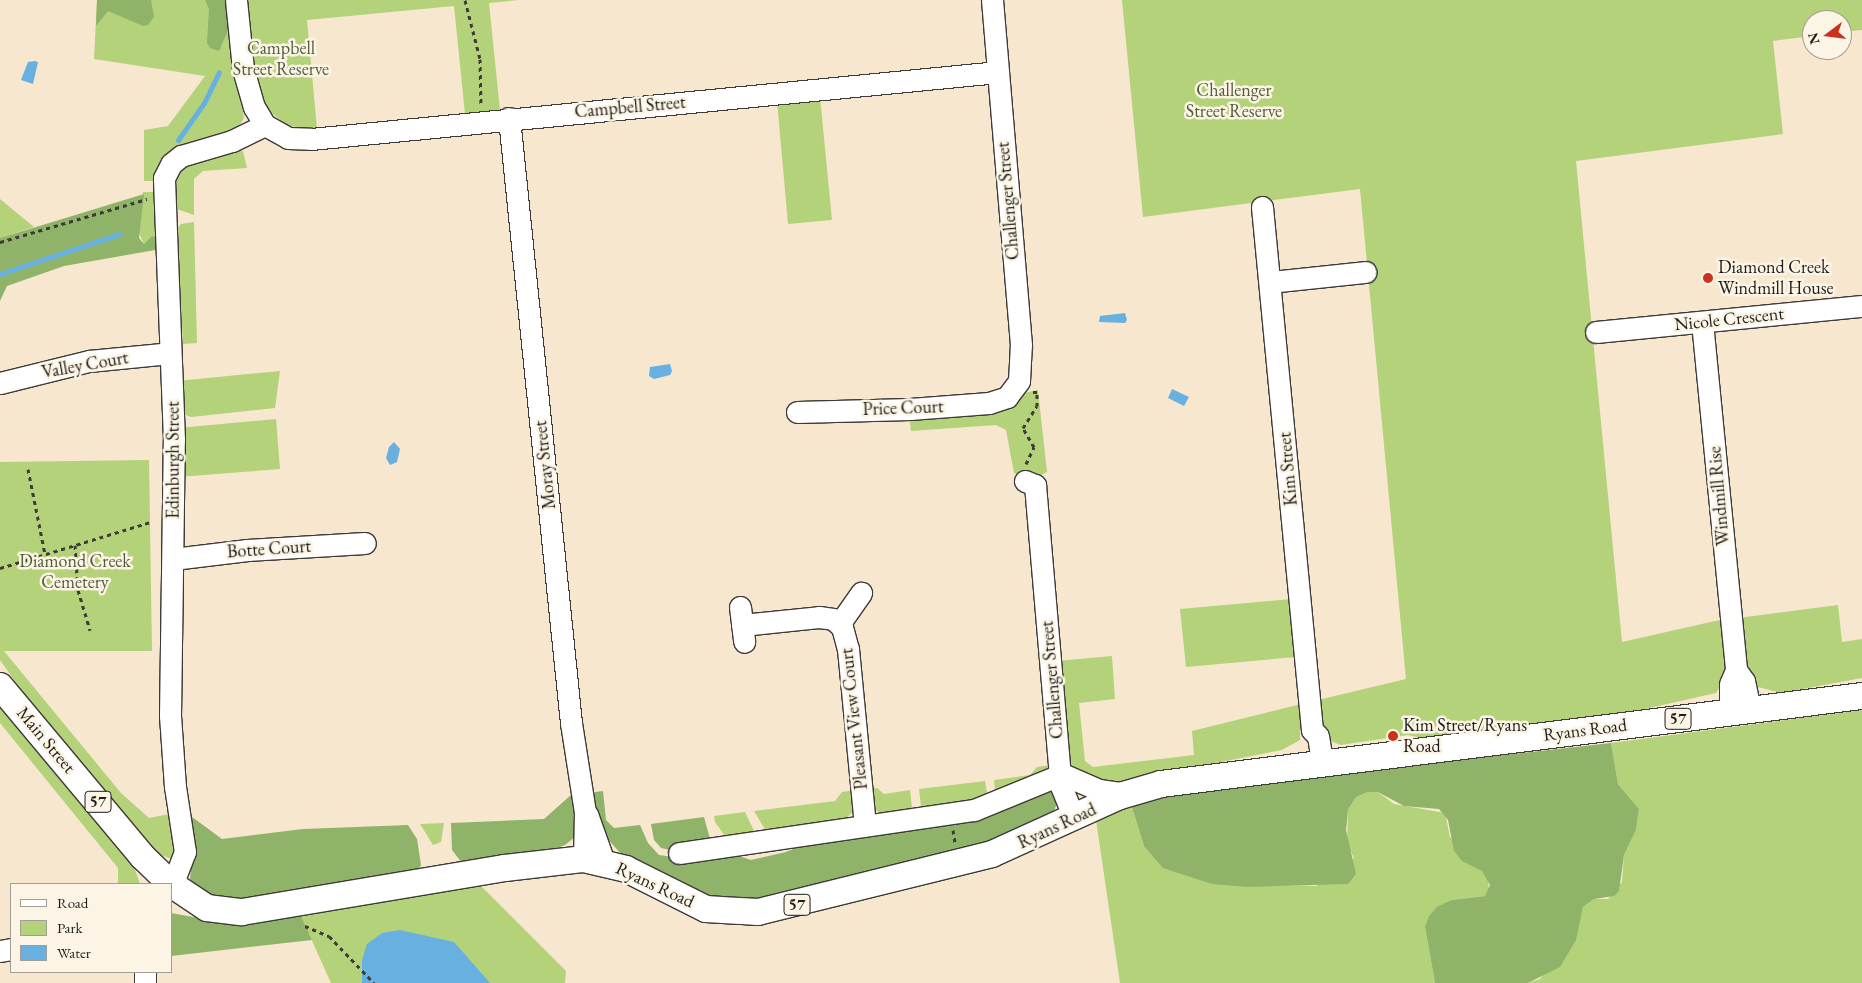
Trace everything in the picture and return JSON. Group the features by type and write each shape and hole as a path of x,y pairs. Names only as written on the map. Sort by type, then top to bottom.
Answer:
{"main road":[{"name":"Main Street","path":"0,686 166,883"},
{"name":"Ryans Road","path":"266,909 505,868 594,861 626,869 692,904 740,913 778,909 869,883 992,854 1126,794 1175,781 1862,696"},
{"name":"Main Street","path":"172,887 200,905 215,910 242,912 266,909"}],"street":[{"path":"236,0 246,82 257,114 265,125"},
{"name":"Challenger Street","path":"992,0 1022,359 1019,381 1007,397"},
{"name":"Campbell Street","path":"265,125 288,138 311,139 509,118 998,72"},
{"name":"Moray Street","path":"509,118 517,170 570,714 594,861"},
{"name":"Edinburgh Street","path":"168,883 183,861 184,841 176,795 170,716 173,559 170,353 164,194 166,173 176,159 195,150 232,141 265,125"},
{"name":"Kim Street","path":"1262,208 1312,730 1307,736 1315,763"},
{"path":"1270,282 1365,272"},
{"name":"Nicole Crescent","path":"1596,332 1862,306"},
{"name":"Windmill Rise","path":"1702,322 1736,670 1730,684 1740,711"},
{"name":"Valley Court","path":"0,383 89,361 170,353"},
{"name":"Price Court","path":"797,412 924,409 988,403 1007,397"},
{"name":"Challenger Street","path":"1032,479 1044,586 1062,786 1079,816"},
{"name":"Botte Court","path":"173,559 247,550 365,543"},
{"path":"840,624 862,593"},
{"name":"Pleasant View Court","path":"742,624 819,617 840,624 848,649 865,825"},
{"path":"679,853 950,814 988,806 1062,774 1099,790 1126,794"}],"path":[{"path":"464,0 479,52 481,106"},
{"path":"0,242 164,194"},
{"path":"1032,479 1034,448 1023,426 1037,406 1037,392"},
{"path":"28,469 45,554"},
{"path":"0,568 150,522"},
{"path":"75,545 78,590 90,630"},
{"path":"950,814 960,863"},
{"path":"305,926 329,936 374,983"}],"green space":[{"path":"97,0 229,0 244,118 239,126 155,181 144,181 144,130 168,126 205,76 94,59"},
{"path":"97,0 151,0 154,17 148,25 143,26 108,11 96,26"},
{"path":"205,0 229,0 230,26 219,51 210,48 207,43 209,9"},
{"name":"Campbell Street Reserve","path":"246,0 519,0 489,3 500,110 465,114 454,6 307,20 317,129 288,126 264,107 252,60"},
{"name":"Challenger Street Reserve","path":"1122,0 1862,0 1862,30 1852,31 1852,10 1802,10 1802,37 1773,41 1783,134 1576,161 1622,642 1724,619 1725,678 1716,693 1627,713 1426,739 1408,735 1341,745 1325,739 1318,700 1406,679 1360,189 1143,217"},
{"path":"820,97 832,220 788,224 777,101"},
{"path":"243,151 247,168 203,171 194,179 194,215 174,208 174,179 182,166 215,152"},
{"path":"143,192 155,192 161,230 144,244 139,233"},
{"path":"144,194 139,238 144,244 151,237 161,234 161,249 64,266 7,286 0,301 0,238"},
{"path":"0,199 34,227 0,238"},
{"path":"194,222 197,343 183,344 177,229 181,224"},
{"path":"280,371 275,408 191,417 178,412 177,381"},
{"path":"1038,390 1047,472 1034,479 1014,473 1006,430 996,425 911,431 909,416"},
{"path":"276,419 280,469 178,477 178,428"},
{"name":"Diamond Creek Cemetery","path":"149,460 152,651 4,651 121,793 149,818 174,813 178,839 173,857 169,858 161,855 147,841 40,717 0,660 0,462"},
{"path":"1291,599 1296,657 1186,667 1180,609"},
{"path":"1838,605 1842,642 1862,639 1862,678 1781,693 1758,687 1748,680 1738,618"},
{"path":"1112,656 1115,699 1079,703 1085,761 1093,767 1194,755 1192,731 1301,704 1300,740 1282,750 1123,781 1105,783 1072,769 1066,760 1056,661"},
{"path":"0,702 133,864 140,883 118,883 118,868 0,723"},
{"path":"1862,710 1862,983 1528,983 1540,979 1580,918 1583,907 1594,899 1608,899 1622,882 1624,855 1636,830 1639,809 1618,784 1611,743"},
{"path":"1611,743 1618,784 1639,809 1636,830 1624,855 1619,891 1614,896 1594,899 1583,907 1576,940 1560,967 1528,983 1435,983 1425,927 1429,916 1437,907 1451,900 1485,896 1490,885 1482,871 1462,861 1454,851 1448,820 1439,809 1404,806 1378,792 1368,792 1356,797 1348,810 1346,830 1356,874 1348,884 1248,887 1212,884 1163,868 1144,846 1131,804 1149,798 1316,776"},
{"path":"1051,765 1050,768 995,790 994,780 1030,775 1037,767"},
{"path":"985,781 988,799 924,811 921,806 919,789"},
{"path":"877,788 884,794 910,790 912,808 880,814 872,806 868,789"},
{"path":"855,790 854,810 846,819 766,831 754,811 835,801 842,792"},
{"path":"1050,790 1057,803 1053,814 995,842 770,901 711,899 623,856 604,835 588,793 603,791 606,820 614,828 640,825 648,843 659,855 674,857 727,852 751,860 786,852 818,839"},
{"path":"1368,792 1378,792 1394,804 1445,813 1450,837 1488,877 1489,891 1485,896 1450,900 1425,927 1435,983 1120,983 1096,820 1131,804 1144,846 1212,884 1316,886 1354,858 1347,843 1348,810 1356,797"},
{"path":"572,794 576,829 575,837 565,845 549,851 462,863 452,850 451,823 544,819"},
{"path":"184,811 222,839 303,829 408,825 417,839 421,865 418,871 315,892 220,901 192,885 190,880 192,856"},
{"path":"745,812 755,833 725,836 715,822 714,816"},
{"path":"704,817 710,839 670,850 661,848 654,840 651,824"},
{"path":"444,823 441,842 433,845 420,824"},
{"path":"478,883 566,971 565,983 331,983 300,914"},
{"path":"172,913 232,924 300,914 312,940 172,956"}],"water":[{"path":"28,62 38,62 33,84 21,80"},
{"path":"1125,313 1127,320 1125,323 1099,322 1100,316"},
{"path":"670,364 672,371 670,375 654,379 649,376 650,367"},
{"path":"1172,389 1189,397 1184,406 1168,398"},
{"path":"394,442 400,449 397,462 390,465 386,458 389,447"},
{"path":"400,930 454,942 490,983 362,983 362,960 367,944 382,933"}],"waterway":[{"path":"178,140 204,103 219,72"},
{"path":"0,274 119,234"}],"place":[{"name":"Diamond Creek Windmill House","path":"1708,278"},
{"name":"Kim Street/Ryans Road","path":"1393,736"}]}
